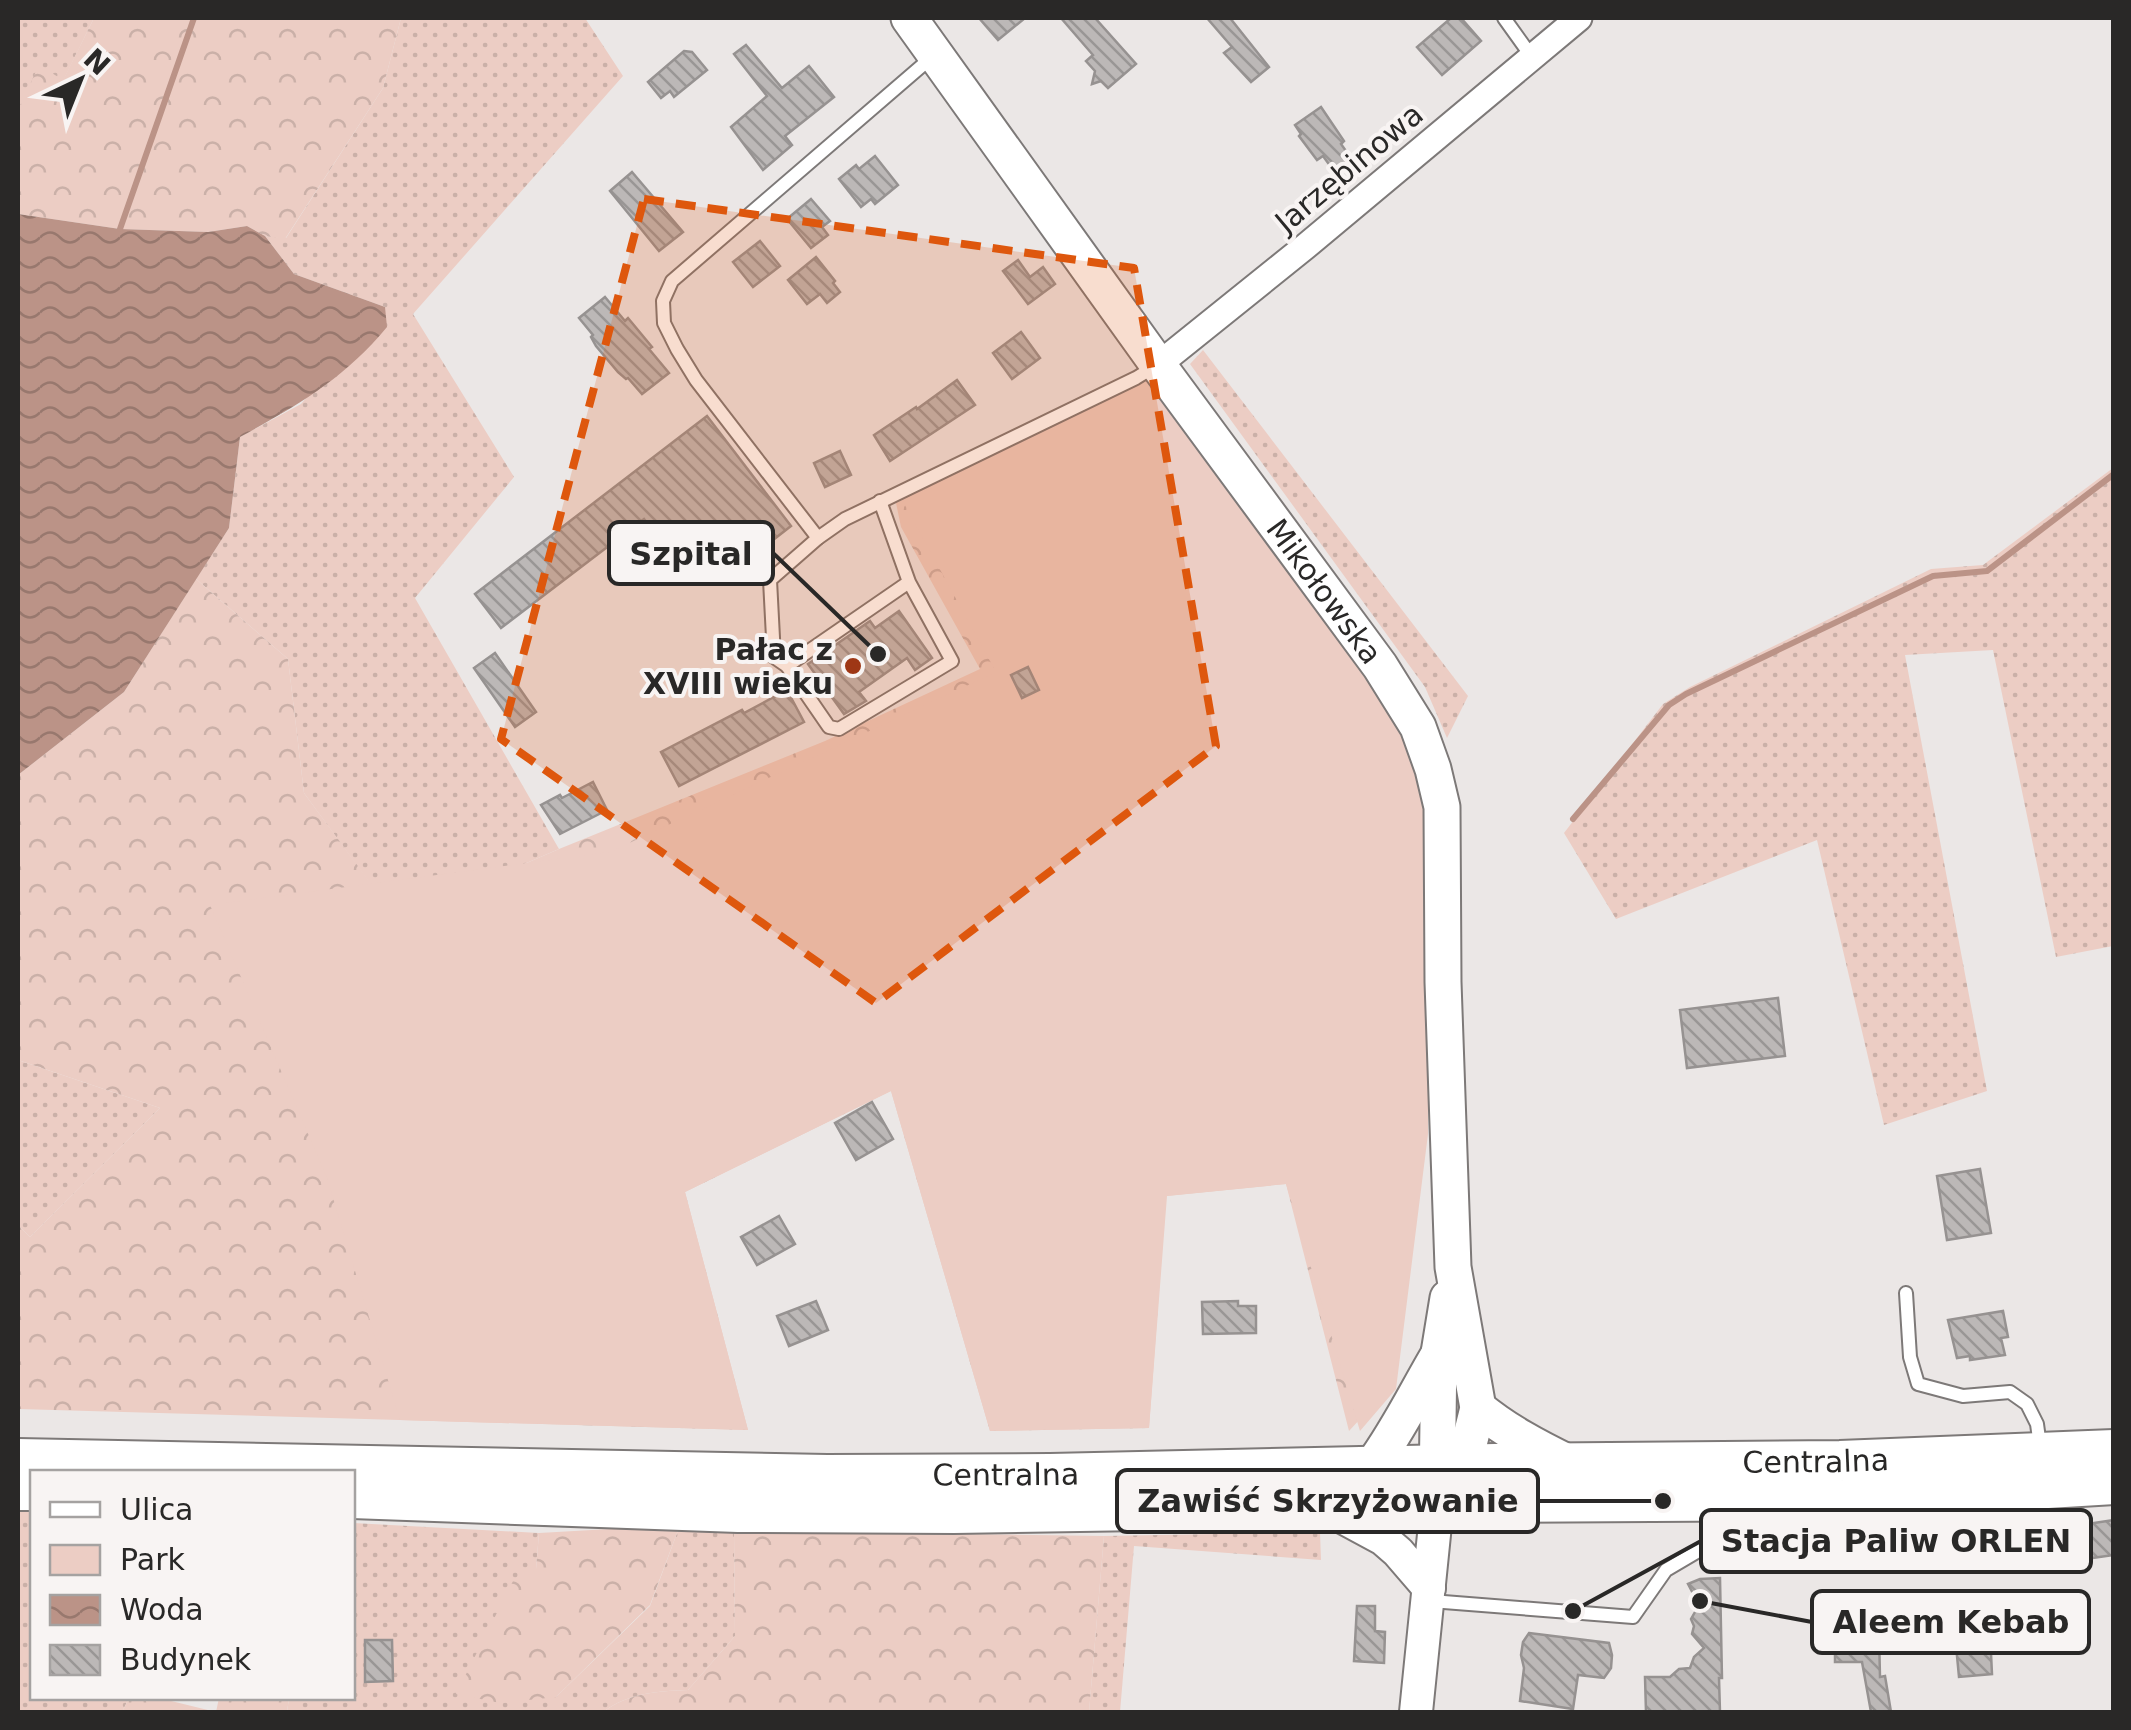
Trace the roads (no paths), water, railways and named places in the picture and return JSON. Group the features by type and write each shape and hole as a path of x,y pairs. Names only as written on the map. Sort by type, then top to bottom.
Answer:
{"main road":[{"name":"Mikołowska","path":"909,18 1380,666 1418,727 1442,807 1443,982 1453,1267 1478,1408 1473,1433 1445,1478"},
{"name":"Mikołowska","path":"1445,1478 1440,1353 1453,1267"},
{"path":"1372,1466 1395,1434 1440,1353"},
{"path":"1478,1408 1520,1439 1569,1463"},
{"name":"Centralna","path":"355,1498 738,1512 1322,1506 1445,1478 1569,1463 1840,1461 2114,1450"},
{"name":"Centralna","path":"18,1459 808,1475 1372,1466 1445,1478 1516,1502 1844,1500 2114,1484"}],"street":[{"name":"Jarzębinowa","path":"1158,365 1579,18"},
{"path":"1416,1712 1445,1478"},
{"path":"1322,1506 1383,1539 1398,1552 1429,1594"}],"lane":[{"path":"1504,18 1532,57"},
{"path":"818,538 696,380 664,323 663,300 672,281 934,54"},
{"path":"880,502 910,582 952,661 839,729 830,728 786,666 774,658 770,580 844,519 1158,365"},
{"path":"786,666 910,582"},
{"path":"1906,1293 1910,1357 1918,1384 1963,1396 2010,1392 2027,1404 2037,1424 2042,1454"},
{"path":"1429,1594 1633,1617 1666,1570 1722,1537 1772,1516 1844,1500"}],"water":[{"path":"18,214 120,229 208,232 247,226 265,236 294,274 385,307 387,327 337,376 240,437 229,528 124,692 18,775"}],"waterway":[{"path":"120,229 194,18"},
{"path":"1573,819 1669,705 1686,694 1933,576 1987,571 2114,474"}],"place":[{"name":"Szpital","path":"878,654"},
{"name":"Pałac z XVIII wieku","path":"853,666"},
{"name":"Zawiść Skrzyżowanie","path":"1663,1501"},
{"name":"Aleem Kebab","path":"1700,1601"},
{"name":"Stacja Paliw ORLEN","path":"1573,1611"}]}
